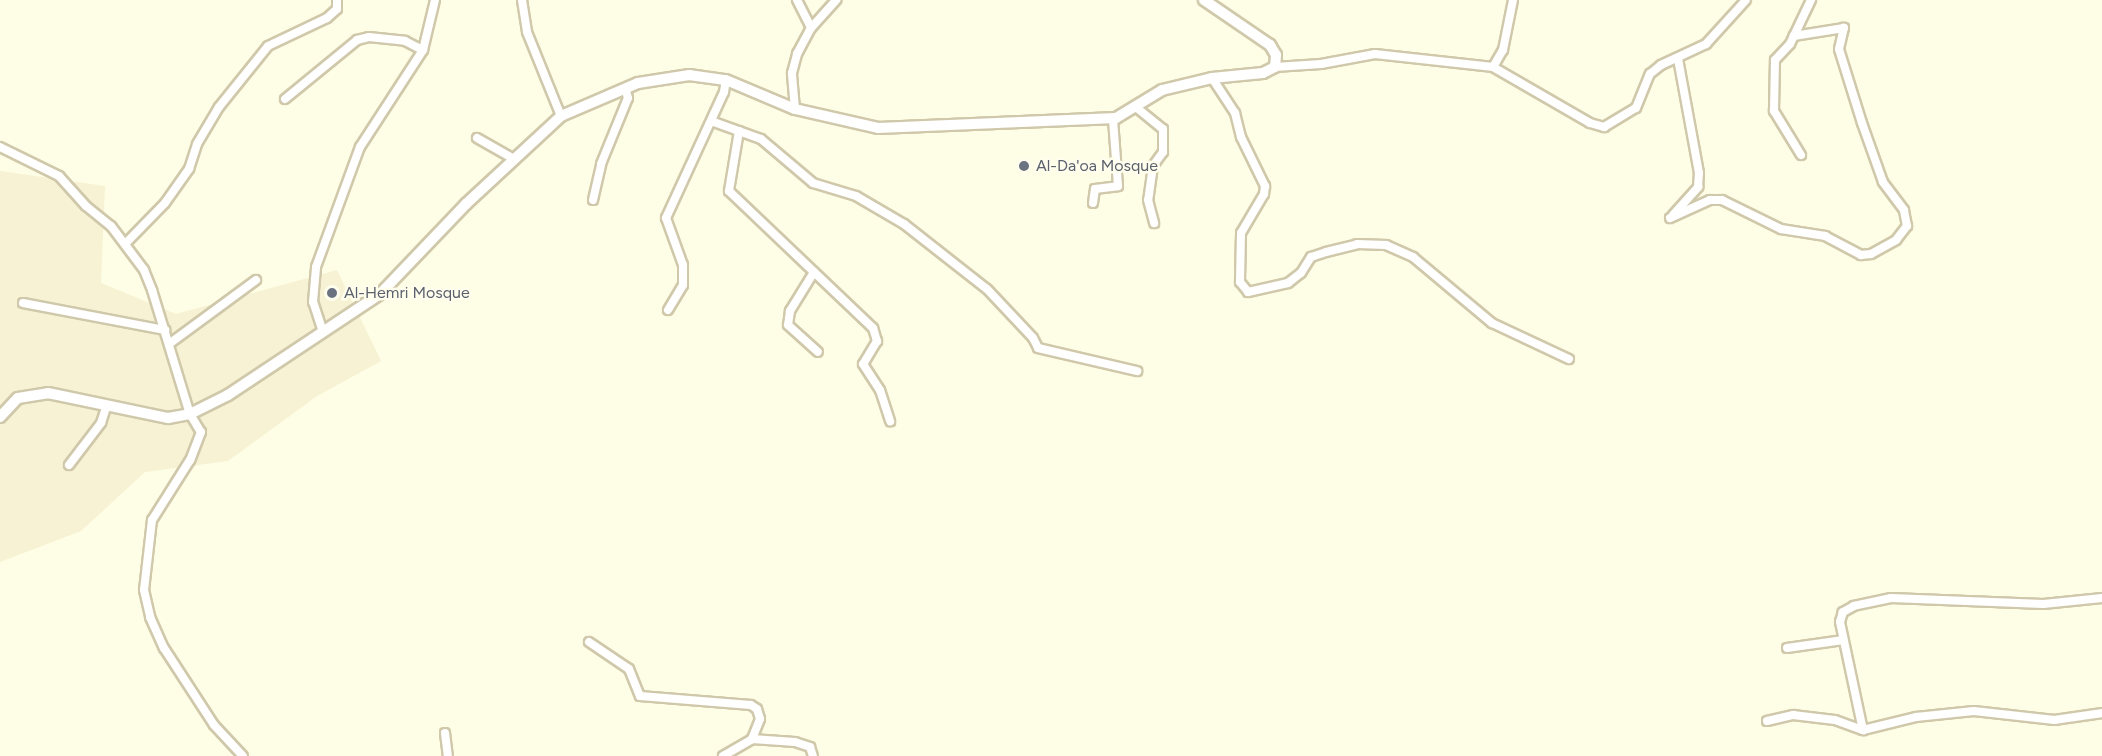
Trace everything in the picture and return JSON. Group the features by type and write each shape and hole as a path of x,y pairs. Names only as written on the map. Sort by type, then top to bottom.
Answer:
{"street":[{"path":"124,244 165,203 189,169 197,144 219,107 268,46 327,18 337,9 337,0"},
{"path":"322,329 313,302 313,277 346,180 369,130 423,50 435,0"},
{"path":"522,0 527,32 561,116"},
{"path":"797,0 811,28"},
{"path":"795,109 792,73 811,28 836,0"},
{"path":"1204,0 1270,45 1276,54 1275,66"},
{"path":"1493,67 1503,50 1513,0"},
{"path":"0,417 18,398 48,393 106,408 168,417 190,414 254,379 322,329 380,294 466,204 561,116 625,88 688,75 726,80 795,109 878,128 1113,119 1137,108 1162,90 1212,78 1263,73 1275,66 1321,64 1375,54 1493,67 1590,123 1604,127 1636,108 1650,75 1661,65 1706,44 1746,0"},
{"path":"1801,155 1774,111 1775,60 1794,36 1811,0"},
{"path":"1678,59 1699,173 1698,187 1670,218 1710,200 1722,200 1781,229 1825,236 1861,255 1871,254 1896,240 1906,226 1905,210 1883,182 1862,123 1839,50 1844,28 1794,36"},
{"path":"285,99 357,40 369,37 405,41 423,50"},
{"path":"1212,78 1235,113 1241,137 1265,186 1264,194 1241,232 1240,282 1248,292 1288,283 1301,273 1311,257 1357,244 1386,245 1413,257 1492,323 1569,359"},
{"path":"668,310 683,285 683,266 666,218 711,121 726,80"},
{"path":"593,200 601,164 628,99 625,88"},
{"path":"1137,108 1162,129 1163,152 1153,166 1148,200 1154,223"},
{"path":"1094,203 1095,189 1118,186 1113,119"},
{"path":"711,121 761,139 813,183 856,196 904,224 987,289 1033,338 1038,348 1137,371"},
{"path":"739,131 729,191 877,334 863,364 880,390 890,421"},
{"path":"477,138 514,159"},
{"path":"0,147 59,176 124,244 144,270 190,414 201,432 189,460 152,520 144,590 150,617 164,648 214,725 243,756"},
{"path":"814,272 790,310 788,325 818,352"},
{"path":"169,344 256,280"},
{"path":"23,303 165,330"},
{"path":"69,465 101,423 106,408"},
{"path":"1863,730 1840,622 1843,612 1854,606 1891,598 2043,604 2102,598"},
{"path":"1787,648 1844,640"},
{"path":"589,642 629,669 640,696 751,705 758,709 760,719 752,739"},
{"path":"1767,721 1793,715 1835,720 1863,730 1916,717 1974,711 2054,720 2102,713"},
{"path":"445,733 448,756"},
{"path":"723,756 752,739 795,742 810,747 813,756"}],"shaded area":[{"path":"0,171 105,186 101,283 176,314 337,270 381,361 317,396 228,461 145,472 81,531 0,562"}],"place":[{"name":"Al-Da'oa Mosque","path":"1024,166"},
{"name":"Al-Hemri Mosque","path":"332,293"}]}
